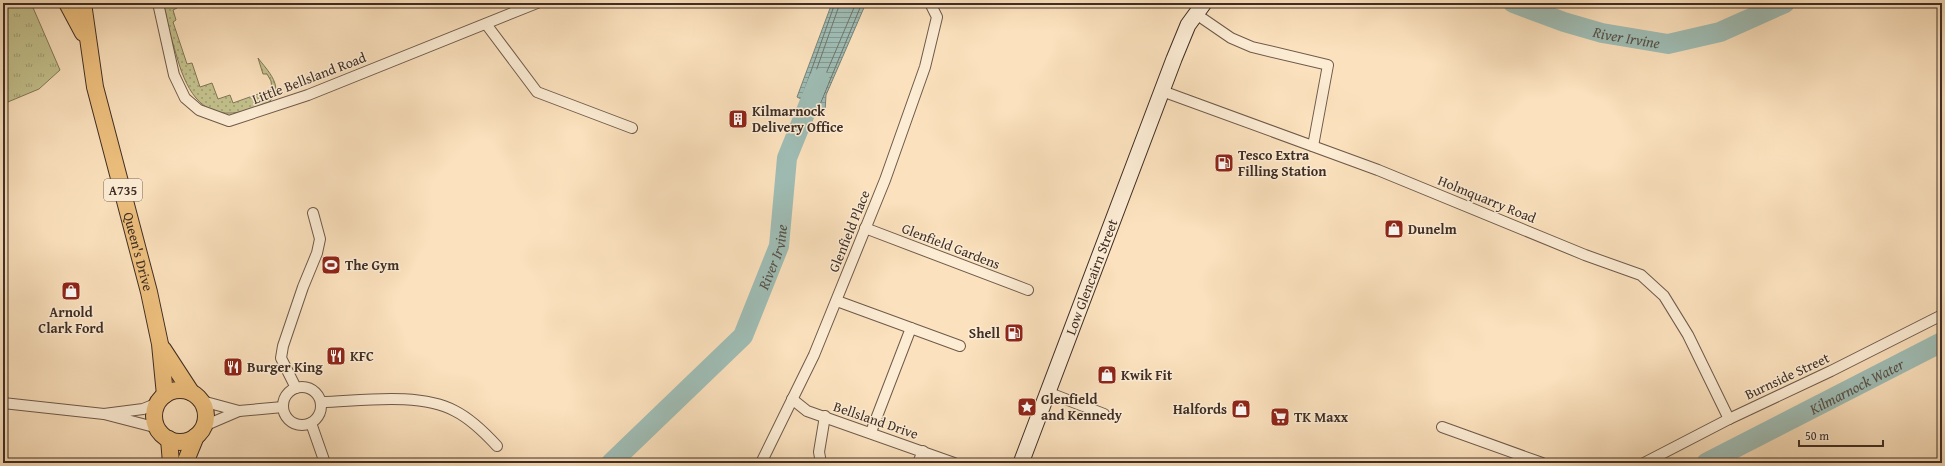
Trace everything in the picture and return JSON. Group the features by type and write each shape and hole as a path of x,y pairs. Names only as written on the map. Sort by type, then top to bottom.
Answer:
{"main road":[{"name":"Queen's Drive","path":"67,3 88,42"},
{"name":"Queen's Drive","path":"84,3 95,87 142,264 160,344 161,399"},
{"name":"Low Glencairn Street","path":"1021,463 1162,91 1196,11"},
{"name":"Queen's Drive","path":"160,344 197,397"},
{"path":"161,399 178,390 197,397"},
{"name":"A735","path":"185,463 206,418 205,409 197,397"},
{"name":"A735","path":"161,399 155,416 163,434 171,463"},
{"path":"163,434 183,442 200,431"}],"street":[{"name":"Little Bellsland Road","path":"158,3 174,75 185,98 199,110 229,121 308,95 537,3"},
{"name":"Glenfield Place","path":"761,463 814,355 885,180 926,67 937,17 930,3"},
{"path":"1196,11 1231,38 1252,47 1328,65 1313,146"},
{"path":"486,24 537,92 632,128"},
{"name":"Holmquarry Road","path":"1162,91 1378,170 1585,255 1641,275 1664,296 1688,335 1729,419"},
{"path":"296,388 281,358 283,346 303,287 317,253 320,239 313,213"},
{"name":"Glenfield Gardens","path":"865,228 1028,290"},
{"path":"836,302 960,346"},
{"name":"Burnside Street","path":"1644,463 1729,419 1831,371 1942,315"},
{"path":"871,432 910,328"},
{"path":"302,387 314,391 321,402 320,414 310,423 305,425 292,422 288,418 283,407 286,395 296,388 302,387"},
{"path":"1047,392 1104,414"},
{"path":"197,397 239,411"},
{"path":"104,414 143,409 161,399"},
{"path":"321,402 405,399 426,402 455,410 483,430 497,446"},
{"name":"Bellsland Drive","path":"792,399 807,411 871,432 954,463"},
{"path":"3,403 104,414 163,434"},
{"path":"200,431 239,411 283,407"},
{"path":"821,463 819,452 824,416"},
{"path":"310,423 325,463"},
{"path":"1442,427 1542,463"},
{"path":"918,463 923,451"}],"green space":[{"path":"3,3 31,3 60,70 39,89 3,104"},
{"path":"164,3 175,3 177,8 173,10 176,20 173,22 187,64 192,63 200,87 212,83 218,99 230,95 233,103 272,89 271,81 267,74 263,74 258,58 273,79 276,91 274,97 269,102 240,112 226,113 214,111 204,106 189,89 184,78 168,28"}],"water":[{"path":"832,3 866,3 826,95 825,111 797,97"}],"waterway":[{"name":"River Irvine","path":"1513,3 1564,22 1602,33 1668,44 1720,32 1785,3"},
{"name":"River Irvine","path":"611,463 743,336 779,246 787,158 819,79"},
{"name":"Kilmarnock Water","path":"1706,463 1942,342"}],"place":[{"name":"Kilmarnock Delivery Office","path":"738,119"},
{"name":"Tesco Extra Filling Station","path":"1224,163"},
{"name":"Dunelm","path":"1394,229"},
{"name":"The Gym","path":"331,265"},
{"name":"Arnold Clark Ford","path":"71,291"},
{"name":"Shell","path":"1014,333"},
{"name":"KFC","path":"336,356"},
{"name":"Burger King","path":"233,367"},
{"name":"Kwik Fit","path":"1107,375"},
{"name":"Glenfield and Kennedy","path":"1027,407"},
{"name":"Halfords","path":"1241,409"},
{"name":"TK Maxx","path":"1280,417"}]}
